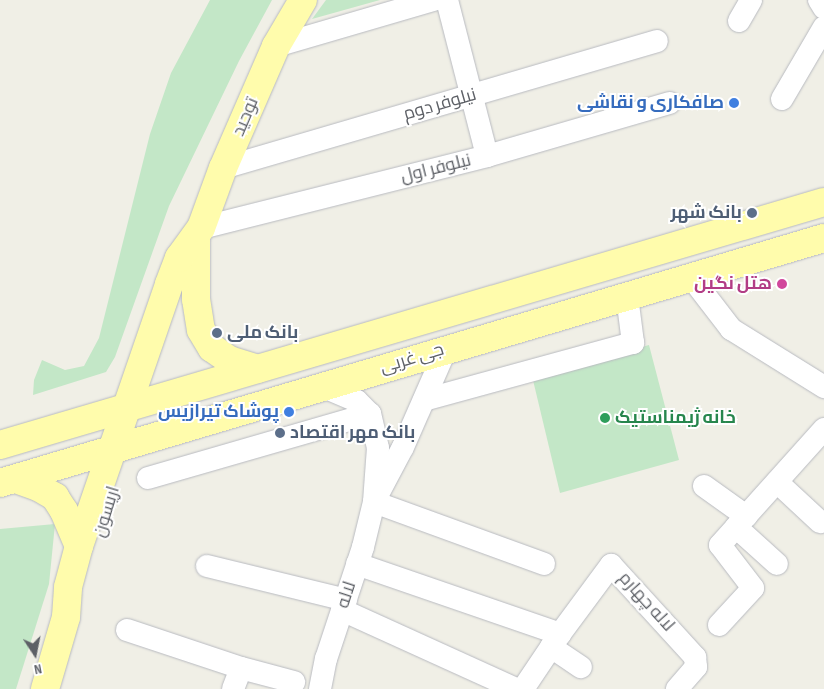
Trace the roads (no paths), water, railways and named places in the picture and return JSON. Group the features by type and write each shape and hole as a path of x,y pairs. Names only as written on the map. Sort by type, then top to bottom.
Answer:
{"main road":[{"name":"توحید","path":"133,406 192,268 198,232 223,168 276,46 303,0"},
{"name":"جی غربی","path":"0,445 824,202"},
{"path":"198,232 196,300 201,330 212,348 229,360 258,369"},
{"name":"جی غربی","path":"8,481 321,386 824,238"},
{"name":"اریسون","path":"45,689 66,617 68,587 79,546 119,448 133,406"},
{"name":"اریسون","path":"66,617 82,592 119,448"},
{"path":"8,481 38,487 55,497 64,511 79,546"}],"street":[{"path":"276,46 433,0"},
{"path":"447,0 487,156"},
{"path":"739,21 751,0"},
{"path":"819,0 824,8"},
{"path":"782,99 824,27"},
{"name":"نیلوفر دوم","path":"223,168 657,41"},
{"name":"نیلوفر اول","path":"198,232 487,156 669,103"},
{"path":"691,277 731,329 824,387"},
{"path":"424,400 633,343 627,296"},
{"path":"374,502 403,447 446,349"},
{"path":"321,386 357,401 370,414 378,448 374,502"},
{"path":"148,478 370,414"},
{"path":"719,625 753,588 720,545 822,435"},
{"path":"777,482 820,522"},
{"path":"704,486 741,522 777,564"},
{"path":"374,502 544,564"},
{"name":"لاله","path":"320,689 326,659 357,564 374,502"},
{"path":"357,564 555,640 582,667"},
{"name":"لاله چهارم","path":"523,689 555,640 609,565 614,566 695,657 696,667 677,689"},
{"path":"207,566 344,605 516,689"},
{"path":"127,630 241,668 294,682"},
{"path":"233,689 241,668"}],"place":[{"name":"صافکاری و نقاشی","path":"734,103"},
{"name":"بانک شهر","path":"752,213"},
{"name":"هتل نگین","path":"782,284"},
{"name":"بانک ملی","path":"217,333"},
{"name":"پوشاک تیرازیس","path":"289,412"},
{"name":"خانه ژیمناستیک","path":"605,418"},
{"name":"بانک مهر اقتصاد","path":"280,433"}]}
